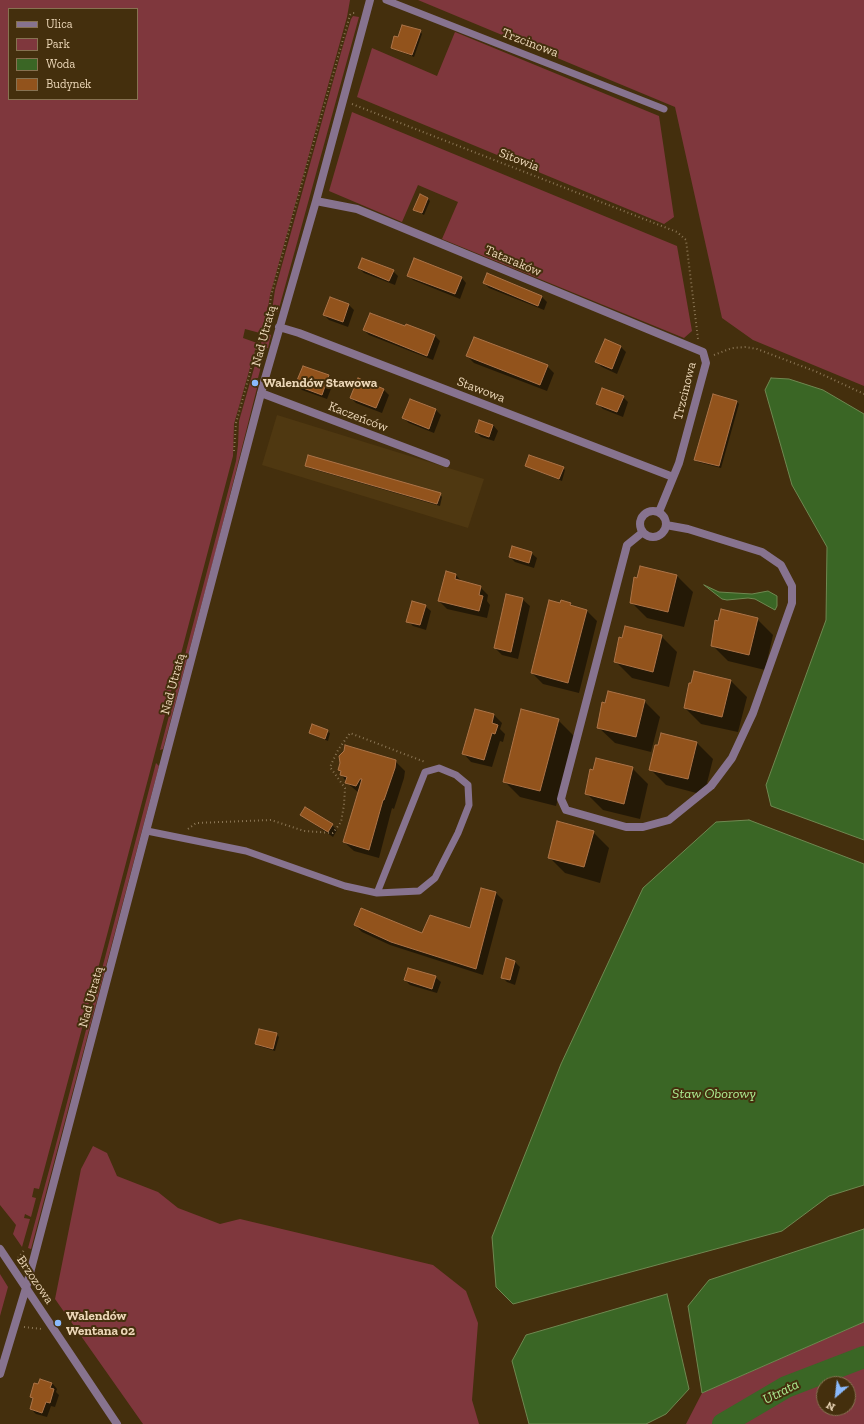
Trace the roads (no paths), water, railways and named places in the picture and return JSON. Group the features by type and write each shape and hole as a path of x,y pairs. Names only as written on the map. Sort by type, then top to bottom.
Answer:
{"street":[{"name":"Nad Utratą","path":"0,1374 26,1288 261,393 316,201 370,0"},
{"name":"Tataraków","path":"316,201 357,209 650,332 699,349"},
{"name":"Stawowa","path":"279,327 299,333 673,477"},
{"name":"Trzcinowa","path":"659,512 679,463 706,361 703,352 699,349"},
{"name":"Kaczeńców","path":"261,393 446,463"},
{"path":"647,512 659,512 666,520 666,525 663,533 655,537 646,535 640,525 642,518 647,512"},
{"path":"643,532 627,545 561,799 566,810 626,827 643,827 669,820 711,786 732,758 753,713 792,603 792,586 781,565 762,552 688,529 666,525"},
{"name":"Brzozowa","path":"0,1249 117,1424"}],"lane":[{"name":"Trzcinowa","path":"386,0 664,109"},
{"path":"147,831 246,851 345,886 377,893 419,891 435,878 458,833 469,805 468,785 456,775 439,768 425,772 377,893"}],"water":[{"path":"771,378 789,379 823,390 864,414 864,840 771,806 766,785 826,620 827,547 792,485 765,390"},
{"path":"704,585 719,592 752,594 768,591 777,596 777,606 775,610 755,599 748,598 722,599"},
{"name":"Staw Oborowy","path":"749,820 864,864 864,1185 829,1196 782,1231 513,1304 496,1287 492,1237 561,1064 643,888 716,822"},
{"path":"864,1229 864,1322 702,1393 688,1306 709,1280"},
{"path":"667,1294 689,1389 666,1414 646,1424 529,1424 512,1361 526,1335"}],"waterway":[{"name":"Utrata","path":"723,1424 786,1387 864,1357"}],"place":[{"name":"Walendów Stawowa","path":"255,383"},
{"name":"Walendów Wentana 02","path":"58,1323"}]}
